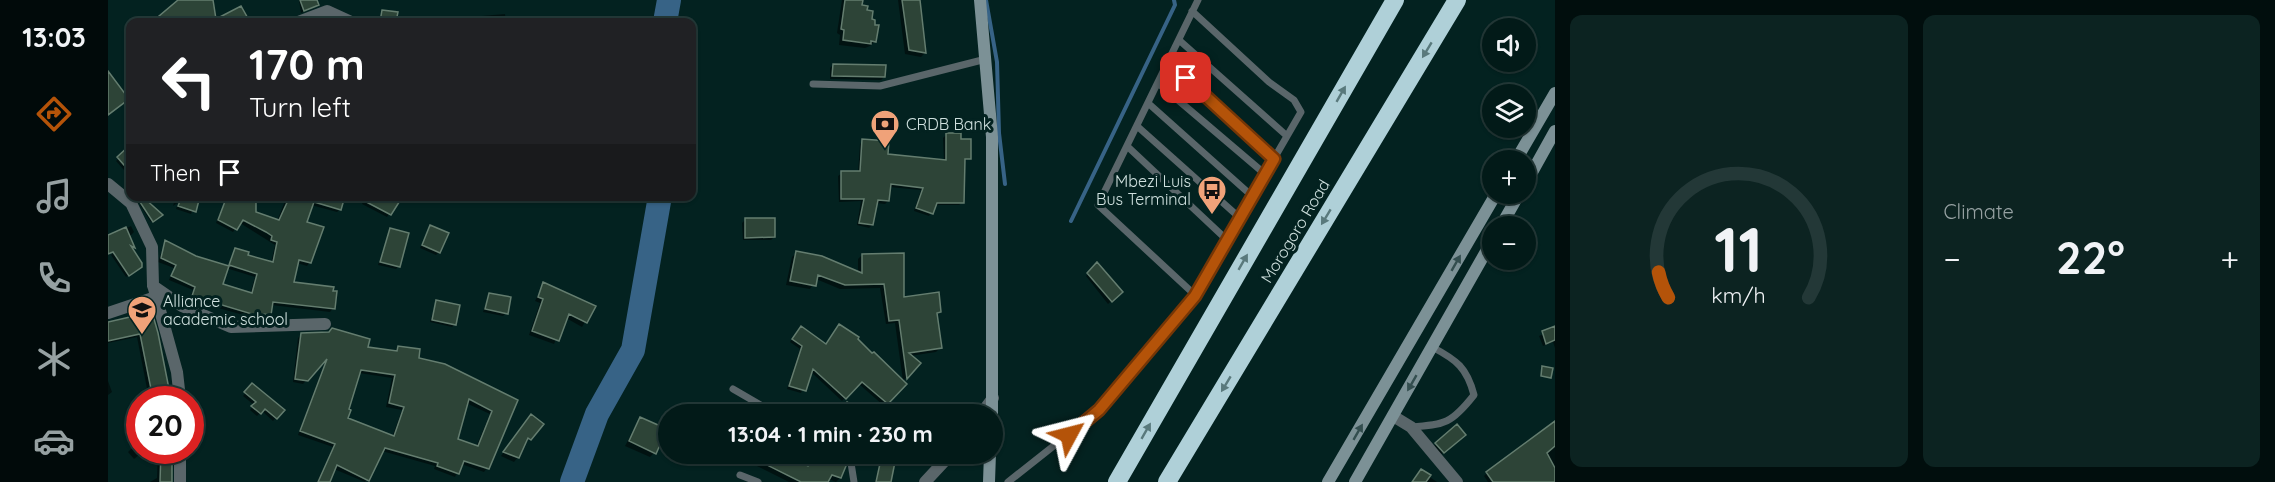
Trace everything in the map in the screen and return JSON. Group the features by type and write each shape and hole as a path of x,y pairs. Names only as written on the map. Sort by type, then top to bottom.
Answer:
{"highway":[{"name":"Morogoro Road","path":"1117,482 1395,0"},
{"name":"Morogoro Road","path":"1167,482 1457,0"}],"street":[{"path":"979,1 987,59 992,137 993,404"},
{"path":"306,18 331,6 346,18"},
{"path":"1522,150 1555,93"},
{"path":"1536,165 1555,131"},
{"path":"108,184 126,195"},
{"path":"134,201 152,247 154,291 177,372 179,386"},
{"path":"1328,482 1490,204"},
{"path":"1355,482 1482,259"},
{"path":"108,313 154,291"},
{"path":"154,291 231,327 325,324"},
{"path":"988,404 993,398"},
{"path":"1393,416 1411,427 1457,482"},
{"path":"180,464 180,482"},
{"path":"925,482 942,464"},
{"path":"989,482 990,464"}],"lane":[{"path":"1195,296 1098,205 1198,0"},
{"path":"1008,482 1099,410 1195,296 1301,112 1294,100 1269,82 1192,11"},
{"path":"1179,39 1287,136"},
{"path":"813,84 880,86 987,59"},
{"path":"1168,62 1274,159"},
{"path":"1158,82 1265,174"},
{"path":"1148,103 1252,196"},
{"path":"1137,126 1240,218"},
{"path":"1127,146 1227,240"},
{"path":"1411,427 1441,425 1460,412 1474,395 1469,374 1448,355 1432,347"},
{"path":"733,388 759,404"},
{"path":"851,464 854,482"},
{"path":"740,475 758,482"}],"building":[{"path":"178,0 213,0 216,18 157,18"},
{"path":"300,0 317,0 319,5 304,11"},
{"path":"845,0 863,0 862,5 868,6 867,10 873,11 872,19 875,20 875,25 879,25 876,42 871,41 871,44 843,40 844,30 841,29"},
{"path":"902,0 920,0 926,53 909,50"},
{"path":"241,6 248,18 218,18"},
{"path":"382,10 398,12 397,18 381,18"},
{"path":"833,64 886,65 885,77 832,76"},
{"path":"108,71 126,95 126,101 108,115"},
{"path":"946,133 961,133 961,139 971,139 971,159 965,159 964,203 937,203 933,214 916,208 923,188 891,184 889,201 878,200 873,225 859,223 864,199 841,199 841,171 860,171 862,139 889,141 888,154 946,160"},
{"path":"126,149 126,167 117,157"},
{"path":"147,201 163,215 153,222 140,202"},
{"path":"180,201 199,201 196,212 178,206"},
{"path":"225,201 256,201 256,212 279,220 288,201 344,201 341,210 314,202 307,222 324,227 311,263 299,260 294,282 334,287 333,291 337,291 335,309 273,302 271,315 263,314 262,317 192,296 195,287 171,276 176,265 161,258 165,240 196,256 229,266 223,284 252,293 257,274 229,265 235,248 249,252 248,255 273,262 277,242 271,240 272,236 243,220 237,230 218,220"},
{"path":"364,201 400,201 391,215"},
{"path":"745,218 775,218 775,237 745,238"},
{"path":"430,225 449,233 440,253 422,245"},
{"path":"126,227 135,248 131,246 142,263 142,267 129,276 113,252 108,254 108,235"},
{"path":"390,228 409,233 400,267 380,262"},
{"path":"796,251 822,256 862,273 862,254 904,253 904,297 939,292 941,312 937,313 942,348 909,353 921,363 907,379 899,320 889,321 884,284 845,285 818,275 816,286 790,281"},
{"path":"1097,262 1123,292 1112,302 1087,273"},
{"path":"543,282 596,306 587,323 569,314 559,341 532,331 543,299 538,297"},
{"path":"489,293 511,297 508,314 485,309"},
{"path":"436,300 460,305 456,325 432,320"},
{"path":"152,312 168,386 150,386 140,334 108,341 108,322"},
{"path":"839,324 859,337 858,339 872,353 874,352 907,384 888,404 862,382 846,399 813,369 806,391 789,386 802,346 792,339 801,326 826,344"},
{"path":"1555,326 1555,340 1546,344 1542,331"},
{"path":"332,328 370,339 368,347 397,351 398,346 420,349 419,358 445,364 518,400 489,469 464,461 459,474 437,466 438,463 385,448 369,481 337,465 330,482 318,482 335,444 300,431 327,359 308,381 295,379 301,333 329,332","holes":["361,370 395,375 389,403 404,407 394,436 348,418","469,399 492,411 478,446 458,439"]},
{"path":"1542,366 1553,368 1551,378 1541,376"},
{"path":"252,383 285,410 277,419 265,409 261,414 251,406 256,402 244,392"},
{"path":"531,414 544,424 531,440 528,438 519,458 503,452"},
{"path":"640,417 658,425 656,454 629,441"},
{"path":"1555,421 1555,446 1547,453 1555,468 1555,482 1493,482 1486,472"},
{"path":"1457,424 1466,435 1444,453 1435,443"},
{"path":"161,464 172,464 172,482 160,482"},
{"path":"765,464 804,464 808,466 809,464 844,464 846,466 841,478 832,475 828,482 801,482"},
{"path":"880,464 895,464 891,482 876,482"},
{"path":"1421,469 1431,475 1426,482 1412,482"}],"waterway":[{"path":"666,18 669,0"},
{"path":"986,0 997,62 999,133 1005,184"},
{"path":"1071,221 1175,5 1174,0"},
{"path":"572,482 597,414 633,350 659,201"}],"place":[{"name":"CRDB Bank","path":"885,150"},
{"name":"Mbezi Luis Bus Terminal","path":"1212,216"},
{"name":"Alliance academic school","path":"142,336"}],"route":[{"path":"1069,435 1099,410 1195,296 1274,159 1186,78"}]}
